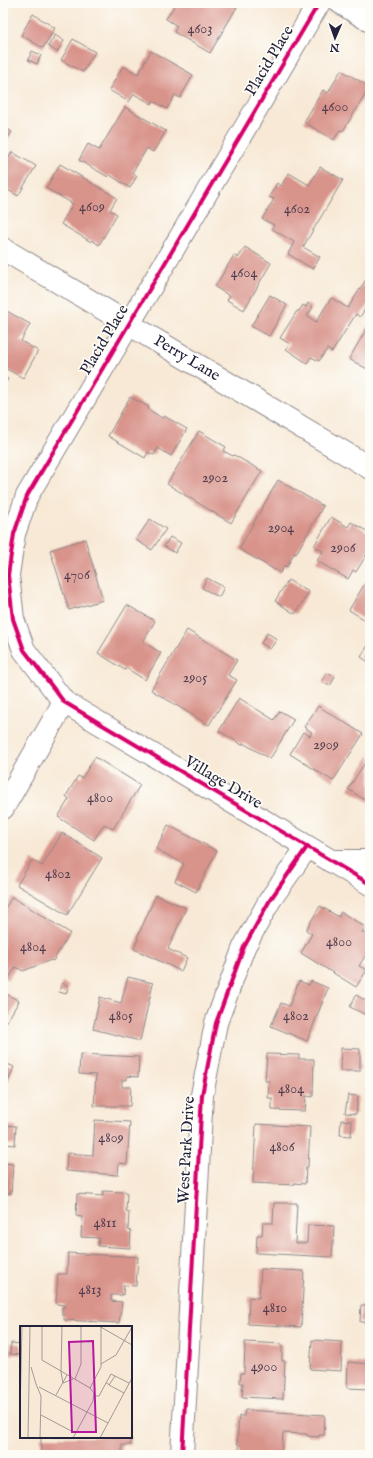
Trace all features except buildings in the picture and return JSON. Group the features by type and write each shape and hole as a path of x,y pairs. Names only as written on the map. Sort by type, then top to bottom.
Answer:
{"street":[{"name":"Placid Place","path":"64,702 24,650 13,619 6,575 14,534 27,496 319,3"},
{"path":"341,3 370,21"},
{"name":"Perry Lane","path":"3,249 370,468"},
{"path":"3,808 64,702"},
{"name":"Village Drive","path":"64,702 370,884"},
{"name":"West Park Drive","path":"182,1455 202,1095 216,1023 244,947 270,900 307,847"},
{"path":"329,860 370,861"}],"cycle path":[{"path":"319,3 27,496 14,534 8,575 13,619 24,650 64,702 370,884"},
{"path":"182,1455 202,1095 216,1023 244,947 270,900 307,847"}]}
